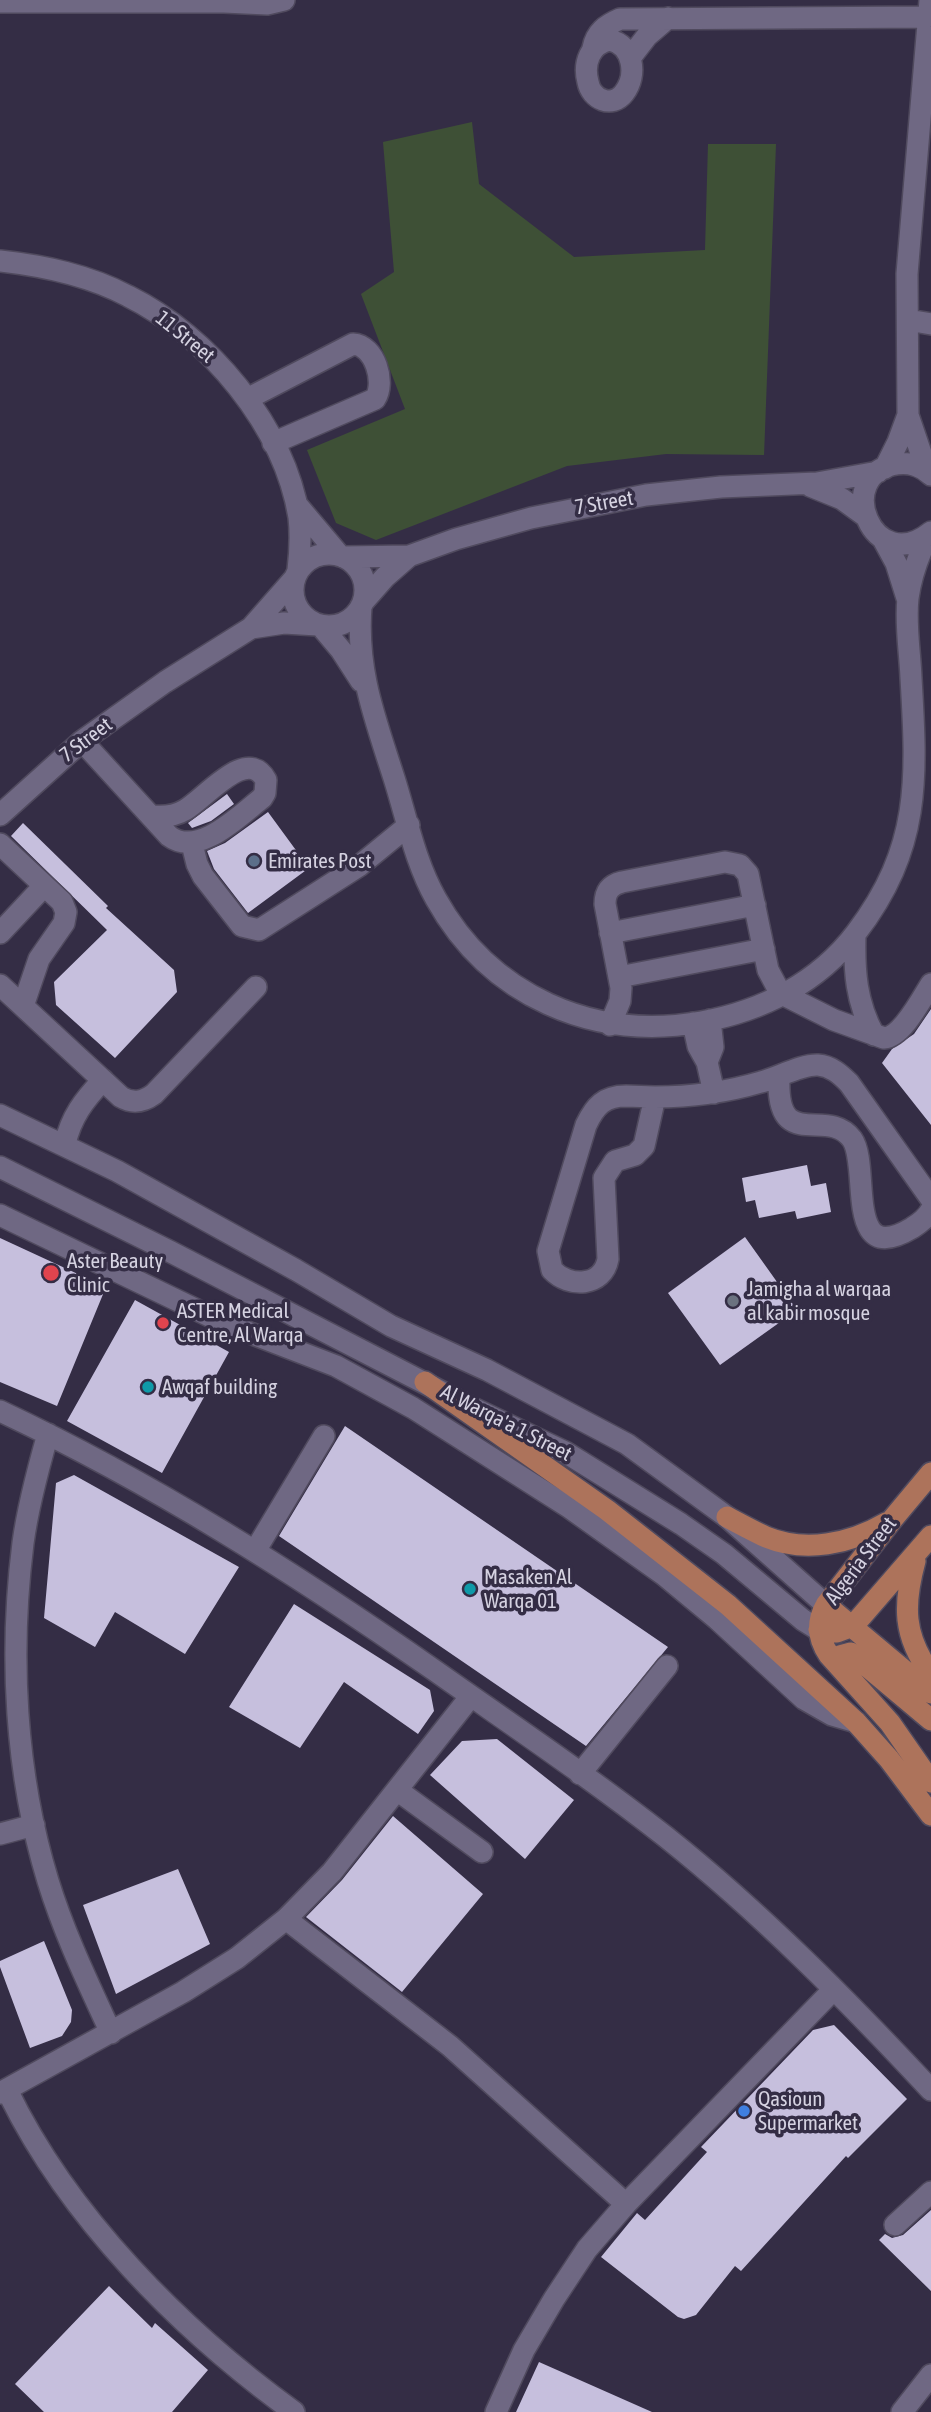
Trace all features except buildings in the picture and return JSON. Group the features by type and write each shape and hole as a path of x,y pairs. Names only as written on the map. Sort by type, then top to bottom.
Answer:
{"main road":[{"path":"425,1382 607,1510 728,1605 856,1723 889,1759 931,1815"},
{"name":"Algeria Street","path":"924,1544 853,1626 837,1632 818,1630 821,1613 826,1605 931,1473"},
{"path":"727,1517 767,1537 803,1545 839,1542 857,1537 891,1521"},
{"path":"924,1544 906,1599 907,1622 916,1650 931,1674"},
{"name":"Al Warqa'a 1 Street","path":"826,1605 931,1693"},
{"name":"Al Warqa'a 1 Street","path":"818,1630 824,1647 897,1731 931,1782"},
{"path":"837,1664 843,1654 851,1653 931,1720"}],"street":[{"path":"0,2 227,1 267,4 284,0"},
{"path":"593,48 601,42 620,42 630,58 631,76 624,94 616,100 596,98 590,90 586,69 593,48 599,32 620,19 928,8 908,262 908,415 929,473"},
{"path":"630,58 647,36 668,18"},
{"name":"11 Street","path":"0,261 43,266 87,278 128,296 167,319 202,348 234,381 273,443 296,503 300,536 296,574"},
{"path":"908,320 931,324"},
{"path":"247,400 353,344 361,344 367,348 381,383 380,392 375,399 273,443"},
{"path":"864,515 863,496 871,479 881,470 898,442 908,415"},
{"name":"7 Street","path":"341,556 409,556 493,528 608,502 721,487 846,480 902,463 919,466 929,473"},
{"name":"7 Street","path":"804,484 842,499 864,515 872,529 883,539 896,563 908,600"},
{"name":"11 Street","path":"296,503 341,556"},
{"path":"883,539 912,543 930,533"},
{"path":"367,692 341,650 319,625 296,607 293,597 296,574 312,558 321,555 341,556 351,561 362,576 361,658 367,692 417,858 436,900 479,956 535,998 578,1016 610,1024 646,1027 701,1022 746,1010 784,995 821,971 855,935 892,874 908,830 915,761 908,600 916,566 930,533"},
{"name":"7 Street","path":"362,604 409,556"},
{"name":"7 Street","path":"0,815 82,741 165,682 251,628 296,574"},
{"path":"319,625 340,624 348,620 362,604"},
{"name":"7 Street","path":"251,628 284,624 319,625"},
{"path":"82,741 174,840 192,844 204,841 262,798 266,780 258,770 246,767 239,769 183,812 163,817 153,816"},
{"path":"192,844 200,870 222,901 242,926 259,930 359,866 409,825"},
{"path":"4,855 62,902 66,918 39,959 23,1006"},
{"path":"610,1024 620,1001 619,977 605,898 611,887 622,882 725,862 735,862 745,868 748,874 771,979 784,995 834,1020 884,1038 894,1036 931,985"},
{"path":"0,933 44,886"},
{"path":"610,933 755,905"},
{"path":"855,935 860,1005 874,1035"},
{"path":"619,977 764,949"},
{"path":"0,985 128,1101 148,1098 257,987"},
{"path":"701,1022 698,1046 707,1062 713,1093"},
{"path":"655,1097 644,1146 635,1155 615,1161 604,1178 607,1266 600,1276 589,1282 576,1283 562,1278 552,1270 548,1251 592,1111 610,1097 713,1093 779,1077 812,1065 828,1067 849,1083 931,1199"},
{"path":"779,1077 779,1099 790,1119 803,1126 833,1126 851,1138 857,1150 864,1219 873,1233 884,1236 908,1231 928,1216 931,1210"},
{"path":"65,1144 79,1107 103,1080"},
{"name":"Al Warqa'a 1 Street","path":"0,1115 65,1144 248,1243 391,1326 487,1370 627,1444 727,1517 826,1605"},
{"name":"Al Warqa'a 1 Street","path":"0,1167 555,1446 653,1505 724,1555 818,1630"},
{"path":"0,1214 224,1323 336,1366 413,1408 570,1508 663,1575 737,1637 792,1691 832,1715 856,1723"},
{"path":"265,1339 313,1326"},
{"path":"0,1411 48,1434 255,1551 365,1622 537,1741 675,1845 777,1935 871,2026 931,2090"},
{"path":"48,1434 23,1541 17,1606 17,1688 21,1740 33,1822 48,1881 111,2033"},
{"path":"255,1551 324,1436"},
{"path":"580,1774 667,1666"},
{"path":"294,2412 220,2354 136,2272 97,2228 54,2170 4,2092 212,1975 246,1952 286,1919 332,1872 471,1696"},
{"path":"397,1790 482,1852"},
{"path":"0,1826 33,1822"},
{"path":"0,1834 33,1822"},
{"path":"286,1919 450,2046 626,2204"},
{"path":"496,2412 524,2350 587,2249 626,2204 834,1989"},
{"path":"895,2225 931,2192"},
{"path":"902,2412 931,2375"}],"green space":[{"path":"472,122 479,184 574,257 705,250 708,144 776,144 764,455 666,454 567,466 376,540 336,523 307,450 405,409 361,294 394,272 383,142"}],"place":[{"name":"Emirates Post","path":"254,861"},
{"name":"Aster Beauty Clinic","path":"51,1273"},
{"name":"Jamigha al warqaa al kabir mosque","path":"733,1301"},
{"name":"ASTER Medical Centre, Al Warqa","path":"163,1323"},
{"name":"Awqaf building","path":"148,1387"},
{"name":"Masaken Al Warqa 01","path":"470,1589"},
{"name":"Qasioun Supermarket","path":"744,2111"}]}
